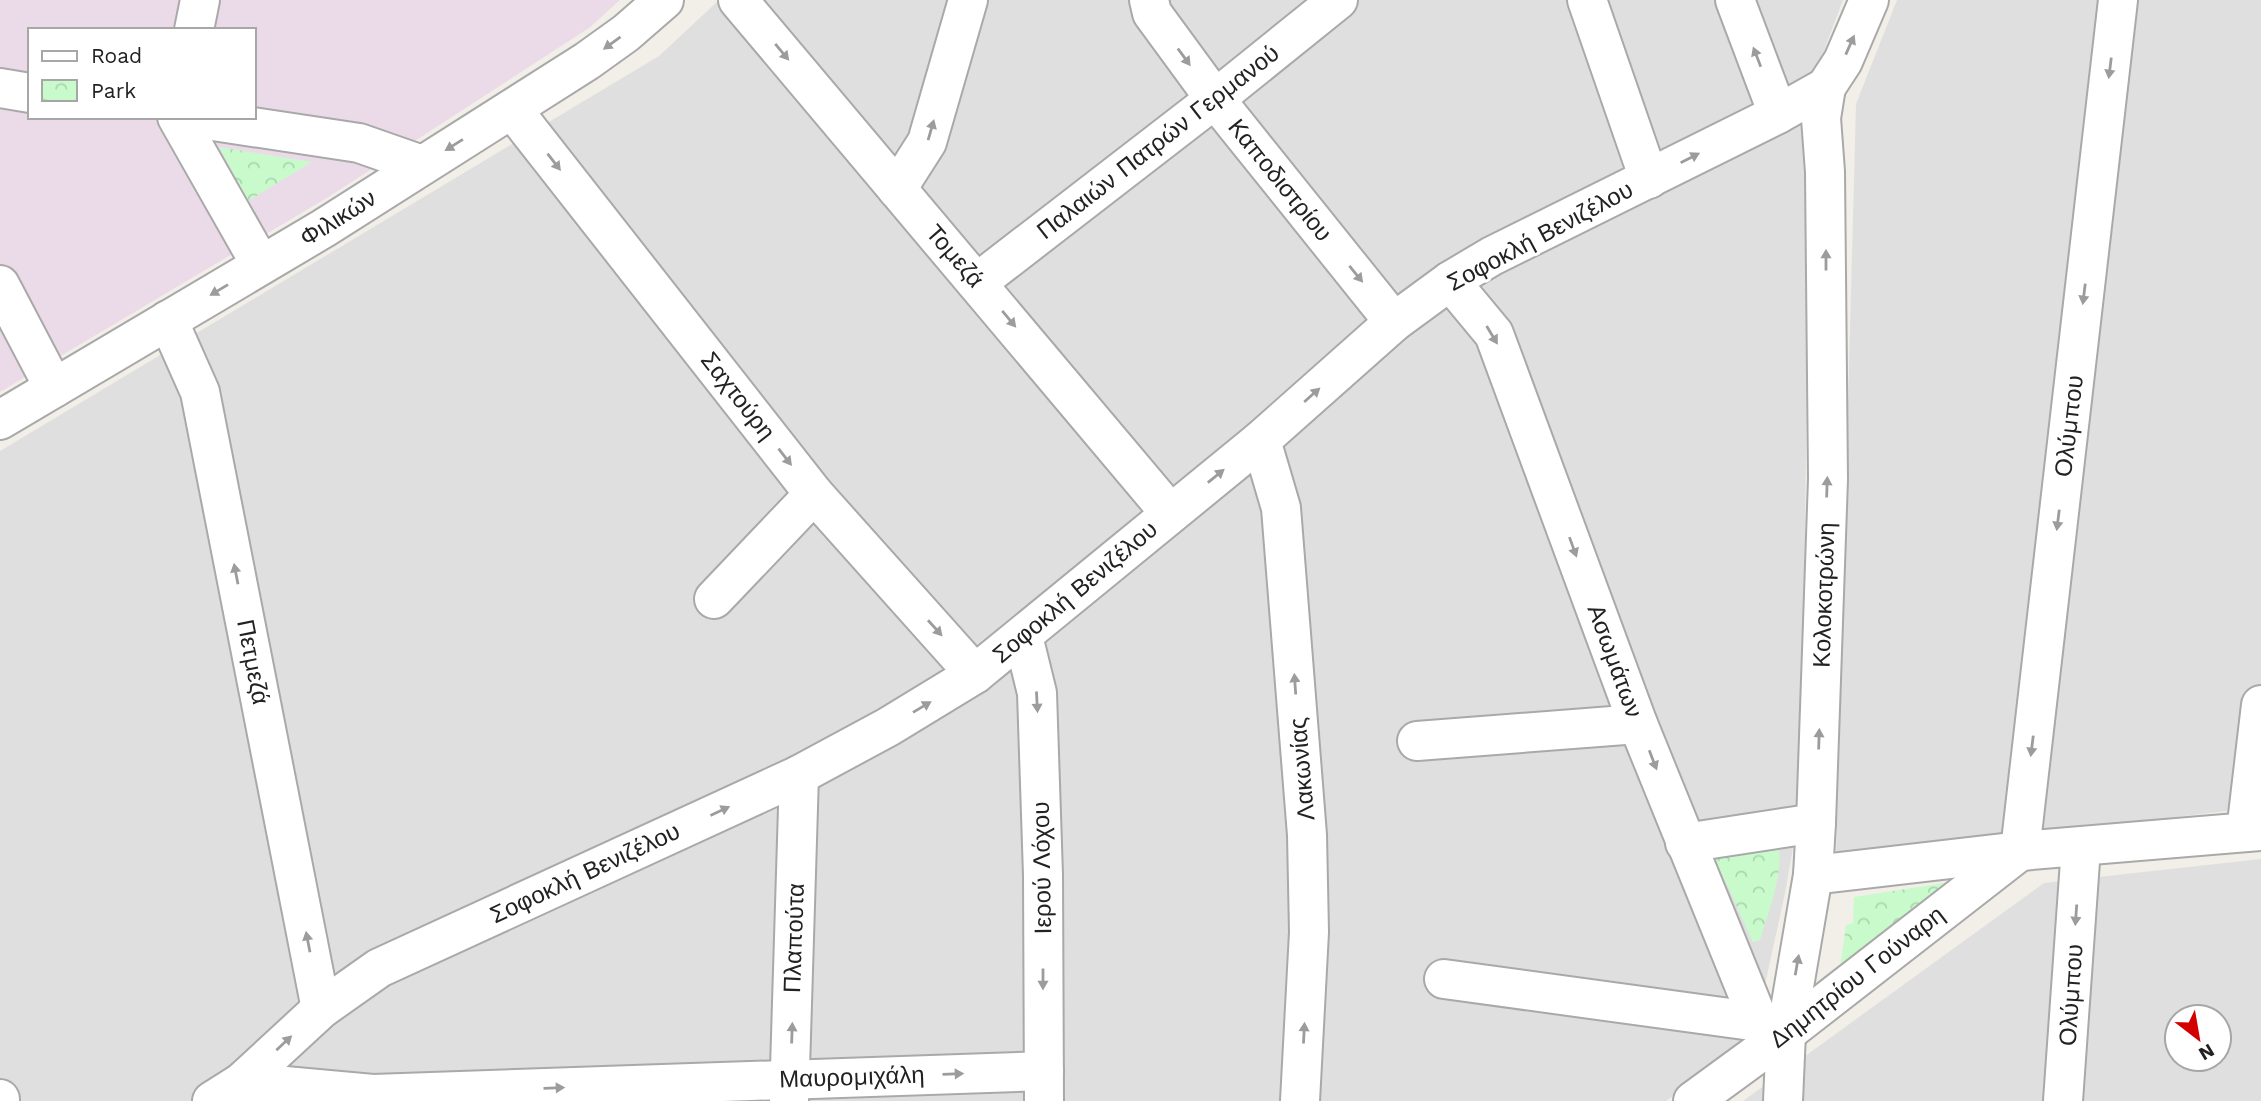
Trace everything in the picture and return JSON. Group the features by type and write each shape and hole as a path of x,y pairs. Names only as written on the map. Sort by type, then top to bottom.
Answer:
{"street":[{"path":"194,28 200,0"},
{"name":"Τομεζά","path":"738,0 1170,513"},
{"path":"897,189 927,142 968,0"},
{"name":"Καποδιστρίου","path":"1149,0 1152,13 1215,99 1394,322"},
{"name":"Παλαιών Πατρών Γερμανού","path":"978,282 1338,0"},
{"path":"1587,0 1648,179"},
{"path":"1735,0 1778,114"},
{"path":"1826,88 1843,61 1869,0"},
{"name":"Ολύμπου","path":"2020,851 2118,0"},
{"name":"Φιλικών","path":"0,420 261,265 512,109 626,33 662,1"},
{"name":"Σοφοκλή Βενιζέλου","path":"227,1092 321,1009 379,968 799,775 888,727 975,674 1261,440 1394,322 1450,282 1492,256 1826,88"},
{"name":"Κολοκοτρώνη","path":"1783,1101 1772,1027 1813,875 1816,823 1828,479 1825,172 1821,118 1826,88"},
{"path":"0,89 28,93"},
{"name":"Σαχτούρη","path":"512,109 814,494 975,674"},
{"path":"178,119 261,265"},
{"path":"200,119 359,143 422,165"},
{"name":"Ασωμάτων","path":"1450,282 1494,334 1685,843 1772,1027"},
{"path":"0,285 54,388"},
{"name":"Πετμεζά","path":"168,320 200,392 321,1009"},
{"name":"Λακωνίας","path":"1261,440 1281,508 1307,835 1309,932 1300,1101"},
{"path":"713,599 814,494"},
{"name":"Ιερού Λόχου","path":"1023,636 1037,693 1043,875 1044,1086"},
{"path":"1813,875 2020,851 2254,832 2261,705"},
{"path":"1417,741 1639,724"},
{"name":"Πλαπούτα","path":"790,1090 799,775"},
{"path":"1685,843 1816,823"},
{"name":"Ολύμπου","path":"2063,1101 2081,847"},
{"name":"Δημητρίου Γούναρη","path":"1693,1101 1772,1027 2020,851"},
{"path":"1444,979 1772,1027"},
{"name":"Μαυρομιχάλη","path":"227,1092 373,1094 1044,1086"}],"shaded area":[{"path":"0,0 620,0 589,28 330,196 0,392"},
{"path":"719,0 1843,0 1826,45 1806,130 1809,185 1802,797 1785,893 1754,1035 1666,1101 0,1101 0,451 659,56"},
{"path":"1897,0 2261,0 2261,807 1836,857 1856,104"},
{"path":"2261,859 2261,1101 1743,1101 2044,883"}],"green space":[{"path":"219,147 312,162 248,201"},
{"path":"1776,841 1780,863 1775,890 1760,940 1753,942 1715,854"},
{"path":"1957,881 1839,975 1846,925 1853,923 1854,897"}]}
